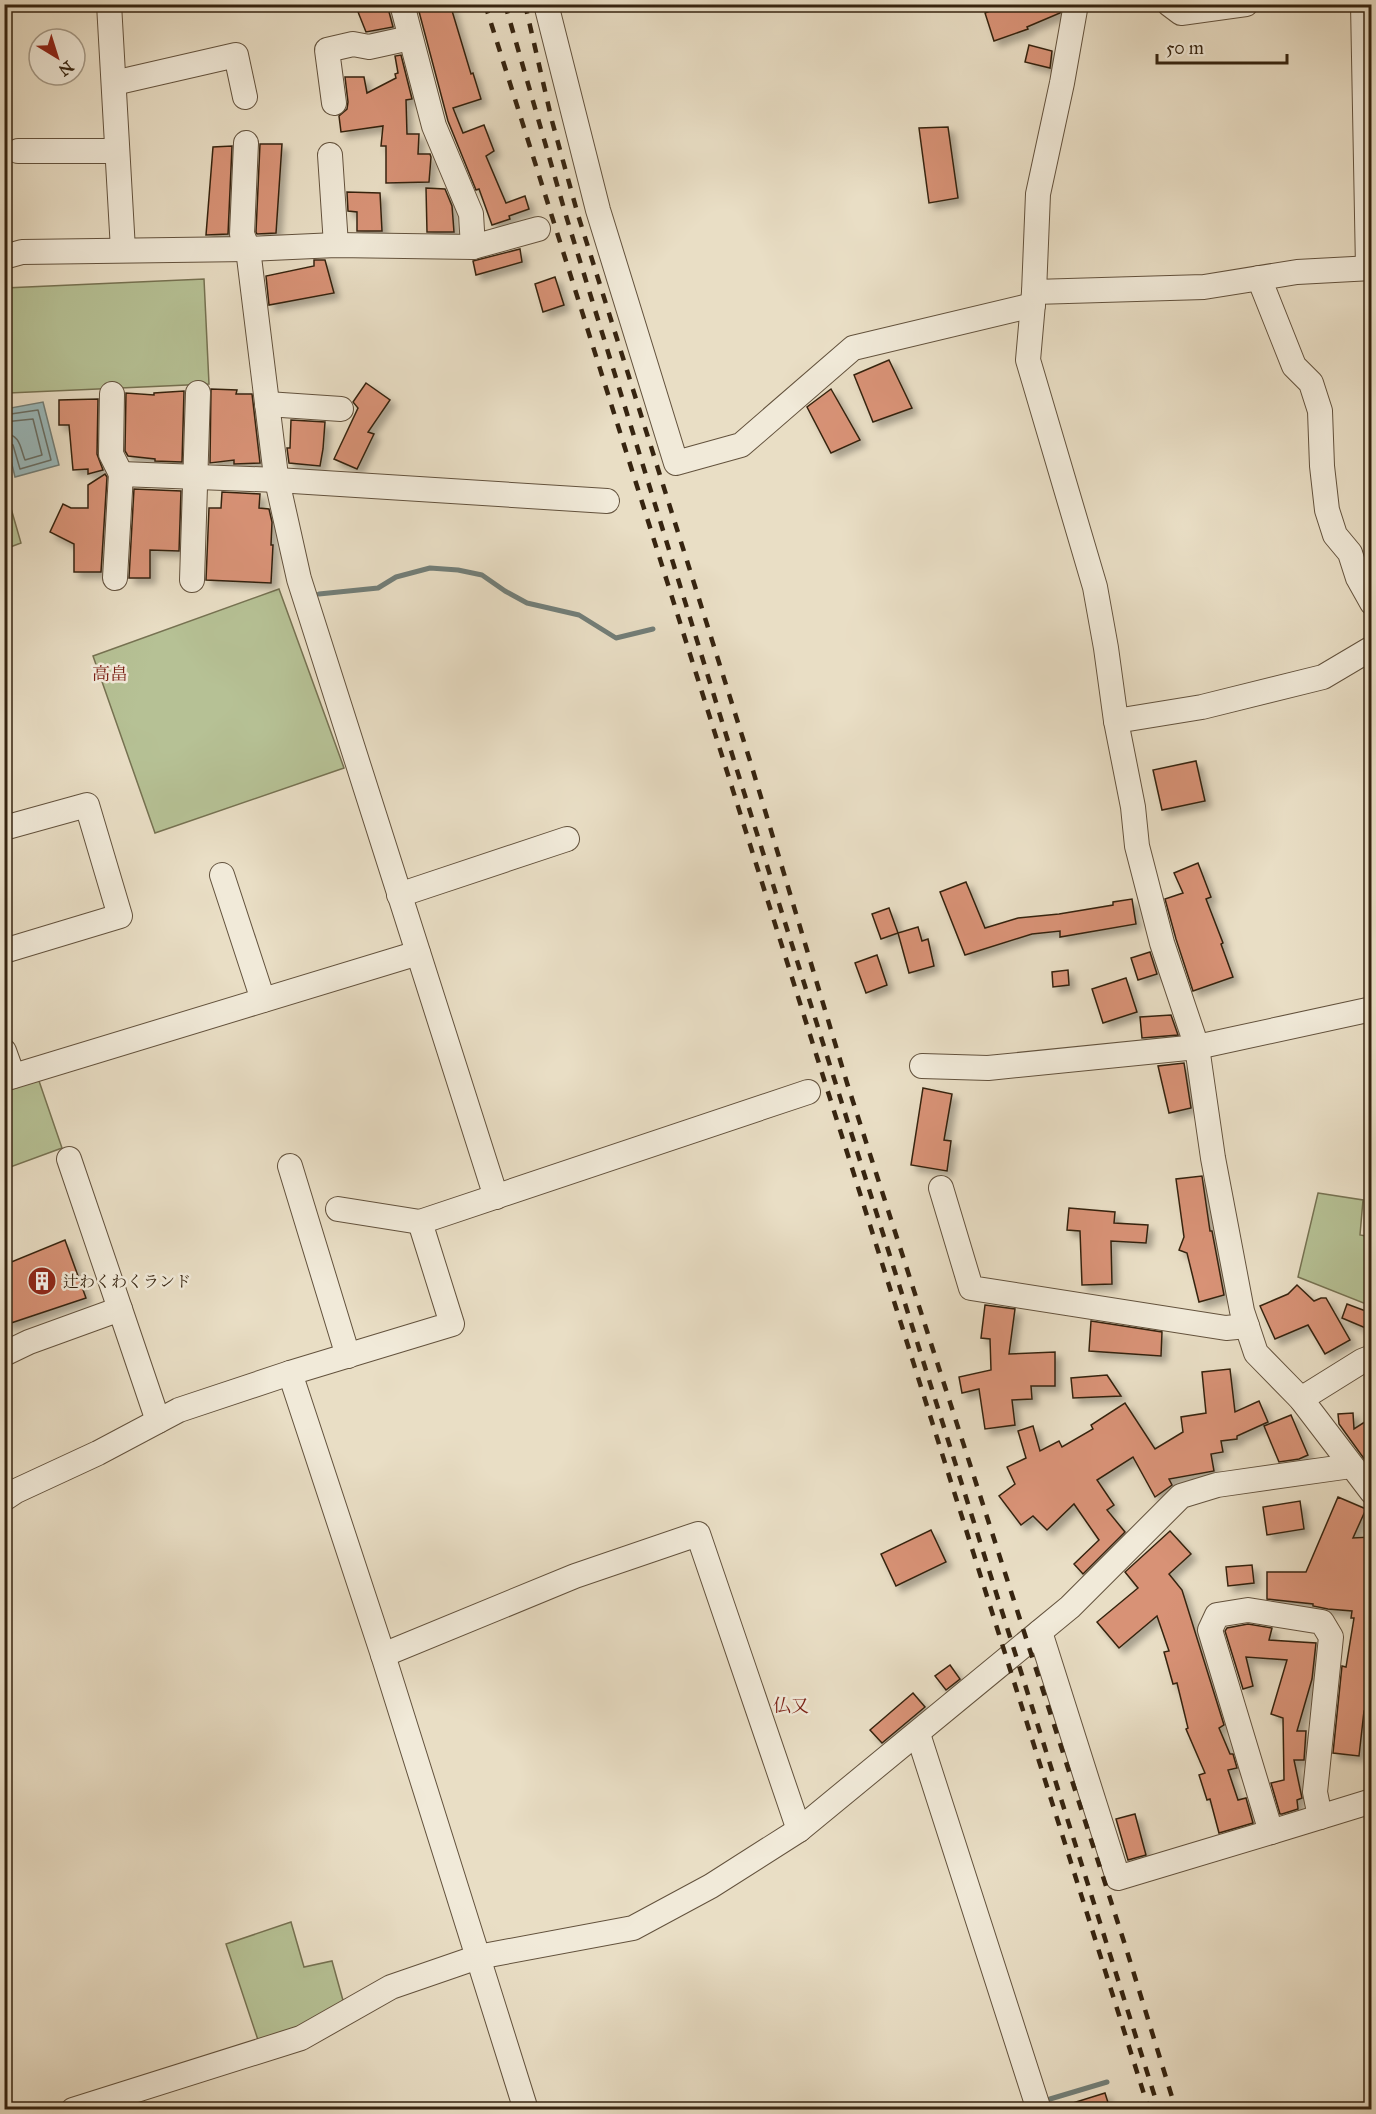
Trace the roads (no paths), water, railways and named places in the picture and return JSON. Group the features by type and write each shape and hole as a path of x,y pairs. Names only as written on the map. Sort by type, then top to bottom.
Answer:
{"street":[{"path":"109,4 123,250"},
{"path":"402,4 434,126 471,214 473,247"},
{"path":"546,4 598,210 676,463 741,445 853,348 1034,298 1204,287 1297,272 1370,268 1363,4"},
{"path":"1076,4 1038,194 1034,298 1028,360 1095,587 1116,721 1133,807 1137,846 1162,943 1197,1047 1213,1158 1242,1311 1256,1353 1300,1399 1371,1492"},
{"path":"1169,4 1181,13 1246,4"},
{"path":"334,103 327,50 353,44 369,47 410,38"},
{"path":"114,83 236,55 245,97"},
{"path":"246,143 242,234 248,249 277,480 299,579 496,1197"},
{"path":"18,151 116,152"},
{"path":"330,155 336,245"},
{"path":"4,257 22,252 248,249 336,245 473,247 538,229"},
{"path":"1259,278 1294,366 1311,383 1320,411 1322,466 1327,510 1335,535 1350,554 1358,578 1371,603"},
{"path":"192,580 198,393"},
{"path":"112,394 111,454 121,474 115,578"},
{"path":"267,404 341,409"},
{"path":"121,474 277,480 607,501"},
{"path":"1116,721 1202,707 1323,677 1371,648"},
{"path":"4,828 87,805 120,916 4,951"},
{"path":"399,895 567,839"},
{"path":"222,875 264,1000"},
{"path":"4,1051 9,1078 418,953"},
{"path":"922,1066 988,1068 1197,1047 1371,1009"},
{"path":"338,1209 420,1222 808,1092"},
{"path":"69,1159 158,1421"},
{"path":"290,1166 348,1356"},
{"path":"941,1188 971,1288 1226,1328 1247,1326"},
{"path":"4,1499 179,1410 290,1373 452,1324 420,1222"},
{"path":"4,1354 29,1342 120,1310"},
{"path":"1300,1399 1371,1357"},
{"path":"290,1373 383,1655 526,2109"},
{"path":"73,2109 301,2038 391,1987 478,1957 633,1928 711,1886 799,1830 1070,1607 1181,1496 1217,1485 1351,1466"},
{"path":"383,1655 575,1576 698,1534 799,1830"},
{"path":"1271,1832 1210,1630 1217,1615 1248,1610 1322,1622 1331,1637 1315,1792 1320,1817"},
{"path":"1040,1632 1118,1878 1371,1801"},
{"path":"918,1734 1039,2109"}],"water":[{"path":"43,402 59,465 15,477 5,436 5,409"}],"waterway":[{"path":"319,594 378,588 396,577 430,568 458,570 482,575 527,603 579,615 616,638 653,629"},
{"path":"1050,2099 1107,2082"}],"railway":[{"path":"485,4 1149,2110"},
{"path":"505,4 567,219 736,767 1159,2110"},
{"path":"525,4 552,121 578,215 751,764 847,1083 1126,1948 1176,2110"}],"place":[{"name":"辻わくわくランド","path":"42,1281"}],"district":[{"name":"高畠","path":"110,674"},
{"name":"仏又","path":"791,1706"}]}
